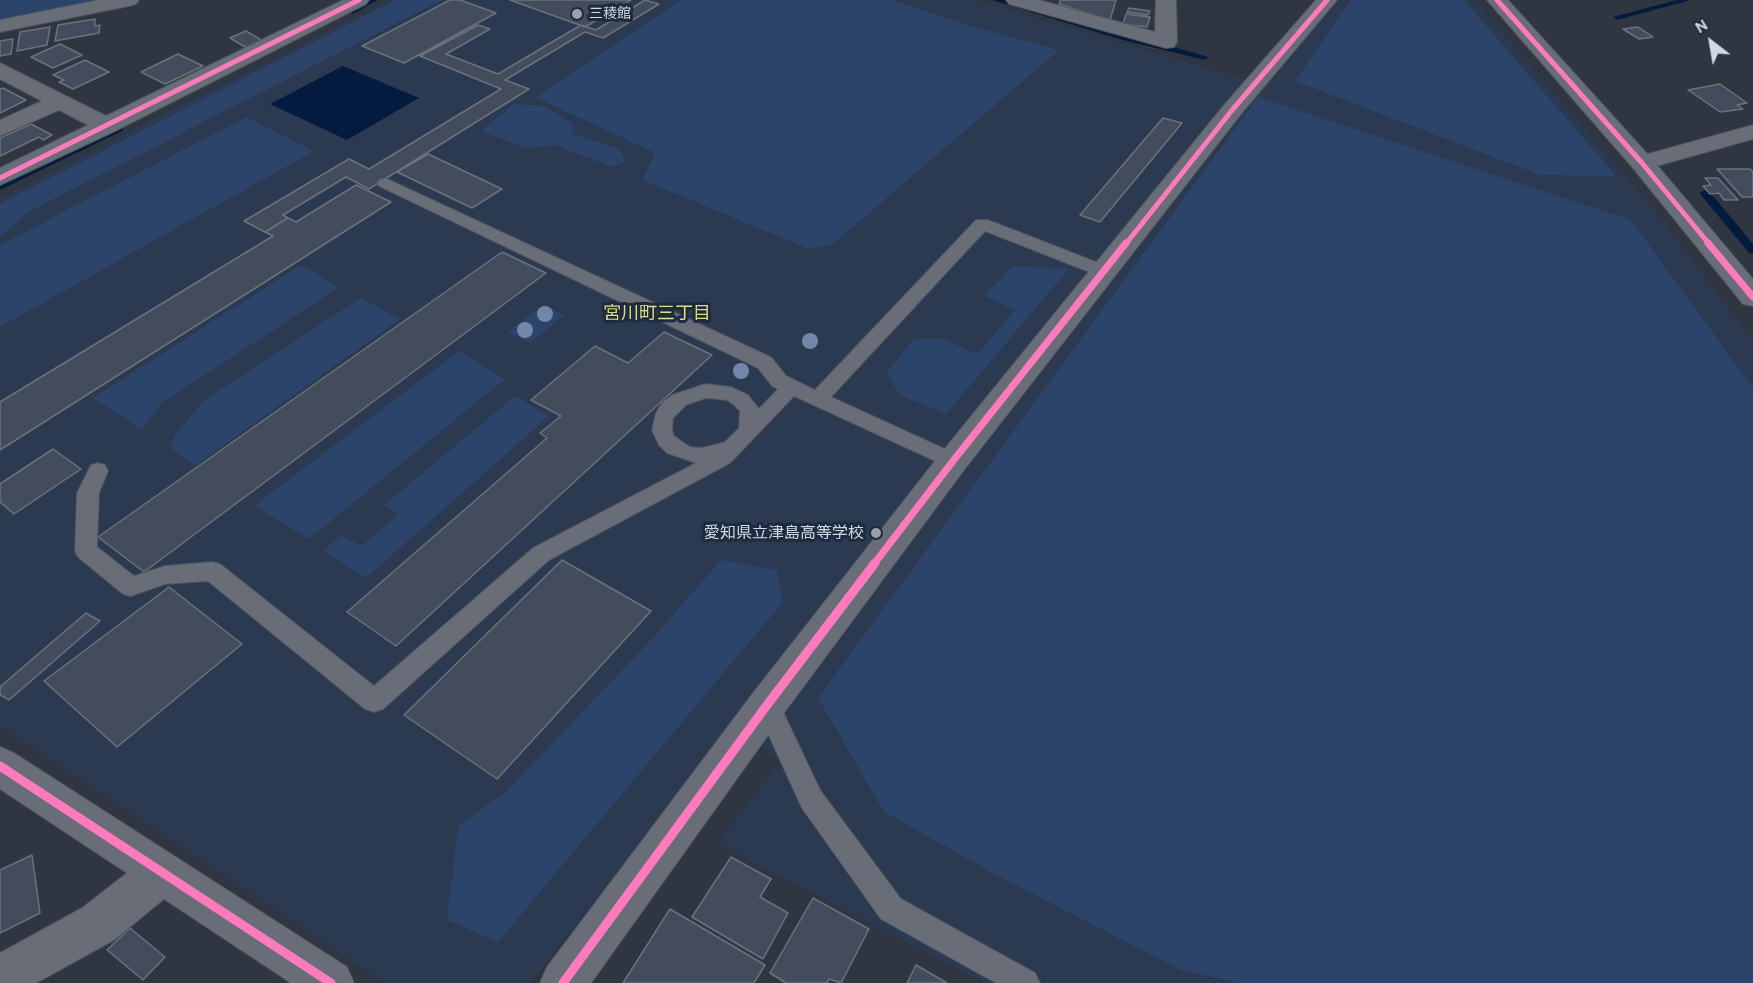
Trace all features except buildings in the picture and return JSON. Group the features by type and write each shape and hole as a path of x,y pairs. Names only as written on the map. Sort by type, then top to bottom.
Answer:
{"street":[{"path":"0,26 129,0"},
{"path":"0,178 359,0"},
{"path":"1016,0 1166,42 1166,0"},
{"path":"563,983 767,705 953,461 1233,109 1327,0"},
{"path":"1497,0 1642,163 1753,297"},
{"path":"0,70 107,126"},
{"path":"0,129 60,101"},
{"path":"1642,163 1753,132"},
{"path":"0,766 331,983"},
{"path":"0,978 98,924 163,872"}],"lane":[{"path":"386,183 765,363 779,381 953,461"},
{"path":"818,399 982,224 1103,271"},
{"path":"98,471 88,494 86,551 131,587 165,575 212,571 374,701 541,554 723,458 791,387"},
{"path":"767,705 811,799 891,909 1025,983"}],"shaded area":[{"path":"0,0 105,0 0,20"},
{"name":"愛知県立津島高等学校","path":"388,0 976,0 1268,86 1337,0 1474,0 1652,207 1753,341 1753,983 984,983 717,843 780,761 734,729 529,983 384,983 0,725 0,198"},
{"path":"395,0 442,0 28,212 0,237 0,204"},
{"path":"681,0 892,0 978,28 1059,50 832,245 809,249 642,180 655,153 535,97"},
{"path":"1351,0 1464,0 1616,176 1540,175 1295,81"},
{"path":"343,66 419,98 347,140 270,104"},
{"path":"1258,97 1631,220 1753,388 1753,983 1240,983 1180,970 995,874 884,812 818,698"},
{"path":"514,104 544,106 573,123 572,134 620,149 626,162 612,167 555,145 525,148 481,131"},
{"path":"246,117 314,151 0,327 0,245"},
{"path":"301,265 339,287 161,404 142,430 93,398"},
{"path":"1013,266 1069,269 946,414 901,396 886,373 914,339 944,339 977,354 1015,310 984,296"},
{"path":"361,298 400,319 195,466 170,447 177,432 207,398"},
{"path":"543,305 565,315 530,343 508,332"},
{"path":"459,351 505,379 309,539 254,506"},
{"path":"515,396 549,416 366,578 323,551 341,536 362,546 398,514 384,505"},
{"path":"721,560 777,570 783,602 498,942 447,920 458,826 506,792 651,640"}],"waterway":[{"path":"350,12 373,0"},
{"path":"996,0 1122,37 1205,57"},
{"path":"1617,17 1687,0"},
{"path":"0,187 119,129"},
{"path":"1705,193 1753,251"}],"cycle path":[{"path":"0,178 359,0"},
{"path":"563,983 767,705 953,461 1233,109 1327,0"},
{"path":"1497,0 1642,163 1753,297"},
{"path":"0,766 331,983"}],"place":[{"name":"三稜館","path":"577,14"},
{"name":"愛知県立津島高等学校","path":"876,533"}],"district":[{"name":"宮川町三丁目","path":"657,314"}]}
